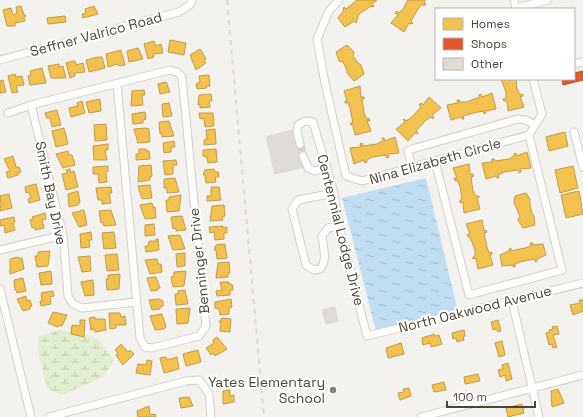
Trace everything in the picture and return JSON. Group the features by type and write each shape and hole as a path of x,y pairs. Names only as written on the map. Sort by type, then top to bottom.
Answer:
{"street":[{"name":"Nina Elizabeth Circle","path":"339,0 329,11 317,39 326,90 346,176 362,181 529,135"},
{"path":"520,8 548,0"},
{"name":"Seffner Valrico Road","path":"0,60 180,12 191,2"},
{"name":"Benninger Drive","path":"170,70 177,72 182,77 206,326 199,336 152,348 145,347 140,338 117,84 170,70"},
{"path":"436,161 469,295 562,270 529,135 542,114 533,80"},
{"path":"8,113 117,84"},
{"name":"Smith Bay Drive","path":"31,106 63,235 68,296 73,304 82,308 136,302"},
{"path":"412,168 408,151 412,149 518,119 526,120 535,125"},
{"name":"Centennial Lodge Drive","path":"300,144 297,131 298,125 308,121 315,124 334,193 339,226 367,336"},
{"path":"574,132 583,167"},
{"path":"303,156 306,164 311,170 327,167"},
{"path":"334,193 298,200 292,209 306,265 309,268 320,269 324,265 325,260 322,236 328,228 339,226"},
{"path":"0,250 63,235"},
{"name":"North Oakwood Avenue","path":"367,336 583,283"},
{"path":"0,289 31,417"},
{"path":"512,301 539,417"},
{"path":"421,417 583,375"},
{"path":"49,417 186,381 199,380 209,394 211,417"}],"green space":[{"path":"58,330 81,333 97,338 114,359 105,376 62,395 47,389 39,355 38,337"}],"water":[{"path":"426,178 458,311 376,331 342,198"}],"building: Homes":[{"path":"357,0 377,0 372,4 374,6 371,6 359,14 356,23 354,21 345,27 338,18 344,10 344,7 346,9"},
{"path":"408,0 425,0 424,3 426,4 424,6 422,4 418,9 411,21 413,23 409,23 404,32 391,23 398,15 395,13 397,11 399,13 403,9"},
{"path":"21,6 24,15 26,16 24,17 25,21 15,23 15,26 7,26 3,10 11,8 13,15 17,13 16,7"},
{"path":"94,6 98,14 83,18 82,14 86,13 85,9"},
{"path":"65,16 66,22 48,24 47,18"},
{"path":"170,40 186,43 184,55 168,52"},
{"path":"154,41 156,46 161,44 163,53 153,54 154,57 148,59 144,44"},
{"path":"347,45 354,52 353,56 361,65 364,74 354,81 347,73 343,62 339,61 336,52"},
{"path":"138,48 143,59 129,62 127,51"},
{"path":"200,49 206,59 204,60 206,63 196,70 190,55"},
{"path":"121,50 125,65 119,66 118,64 108,67 106,54"},
{"path":"102,57 105,68 89,72 86,60"},
{"path":"75,61 76,65 83,63 85,72 75,73 75,76 70,78 66,63"},
{"path":"59,64 59,67 63,66 66,78 51,78 48,66"},
{"path":"42,68 46,83 30,85 28,76 31,75 30,71"},
{"path":"15,74 16,77 22,76 24,85 16,86 18,92 12,93 8,76"},
{"path":"209,75 210,86 206,86 207,88 197,89 196,84 200,82 199,76"},
{"path":"3,80 6,92 0,93 0,81"},
{"path":"501,80 516,80 517,89 520,95 523,94 523,96 520,97 524,107 508,111 507,101 504,101 503,99 506,98 506,92"},
{"path":"166,82 170,92 160,94 158,84"},
{"path":"360,86 361,97 364,97 364,99 362,99 364,113 367,119 369,118 370,121 367,121 371,131 355,135 353,125 350,123 353,123 350,108 348,103 345,103 345,101 347,101 344,91"},
{"path":"144,90 145,95 142,95 143,105 131,106 132,91"},
{"path":"492,93 496,109 485,111 486,113 484,114 483,111 469,114 463,116 464,119 461,117 451,120 447,105 458,103 457,100 460,102 466,102 480,97 479,95 481,94 482,97"},
{"path":"211,94 212,101 209,101 210,107 200,108 200,105 198,105 199,95"},
{"path":"429,97 441,108 432,115 434,117 433,119 431,117 426,120 416,131 418,133 415,133 408,141 396,129 405,122 403,120 404,119 406,121 412,117 421,107 419,105 421,103 423,105"},
{"path":"100,99 101,111 89,113 86,102"},
{"path":"82,101 85,113 71,117 69,108 78,106 77,103"},
{"path":"169,103 172,116 163,117 162,104"},
{"path":"57,110 61,125 52,127 50,118 47,118 45,113"},
{"path":"145,112 146,119 143,120 143,123 133,124 132,114"},
{"path":"199,113 213,113 214,126 205,127 204,118 200,119"},
{"path":"169,121 174,136 162,137 162,133 160,134 159,122"},
{"path":"106,124 107,140 95,141 94,125"},
{"path":"64,128 68,144 56,147 52,131"},
{"path":"134,129 149,129 150,142 138,143"},
{"path":"215,129 216,144 204,145 204,140 207,139 206,130"},
{"path":"565,132 568,146 549,151 546,137"},
{"path":"395,137 399,153 388,154 389,157 387,158 386,155 372,157 365,163 364,160 354,164 350,148 361,147 360,144 362,143 363,146 377,144 383,141 382,138 384,138 385,141"},
{"path":"174,141 175,147 171,147 171,152 164,153 163,143"},
{"path":"108,144 108,150 105,150 107,160 94,160 93,146"},
{"path":"139,149 146,149 146,151 149,151 150,159 136,160 136,154 139,154"},
{"path":"216,149 217,162 208,163 207,157 203,156 203,150"},
{"path":"68,151 69,155 72,155 75,165 63,168 56,154"},
{"path":"527,152 531,168 520,169 521,172 519,173 518,170 504,172 498,175 499,178 496,176 486,179 482,163 492,162 492,159 495,161 509,159 516,153 517,156"},
{"path":"13,156 16,167 19,167 21,172 18,173 18,175 8,178 6,172 10,171 4,159"},
{"path":"176,160 177,165 173,165 173,174 165,175 163,161"},
{"path":"469,164 470,174 473,174 474,176 471,177 473,191 476,196 479,196 479,198 477,198 480,209 464,213 463,202 460,203 460,200 462,200 460,186 457,180 455,181 454,178 457,178 453,168"},
{"path":"151,165 152,176 150,177 150,180 138,182 139,166"},
{"path":"108,166 108,171 106,172 107,182 99,183 98,174 93,174 93,167"},
{"path":"573,166 578,188 560,193 555,170"},
{"path":"70,169 70,172 74,171 78,187 66,190 62,174 67,173 66,170"},
{"path":"214,169 215,172 218,172 219,177 215,177 216,182 206,183 205,175 203,175 205,170"},
{"path":"175,178 179,192 167,193 167,188 164,188 164,179"},
{"path":"36,184 40,200 29,203 28,199 31,198 29,192 26,193 25,187"},
{"path":"150,185 152,198 142,199 138,186"},
{"path":"111,187 112,193 109,193 111,203 102,204 102,200 98,200 96,188"},
{"path":"211,187 219,187 221,200 207,201 207,196 211,196"},
{"path":"78,191 80,202 78,205 69,207 68,194"},
{"path":"579,191 583,214 566,218 561,195"},
{"path":"526,193 530,199 535,225 523,228 518,220 520,216 514,203 515,196"},
{"path":"9,194 12,208 0,211 0,196"},
{"path":"181,195 179,211 167,212 166,200 169,200 169,197"},
{"path":"152,203 153,207 155,207 156,218 145,219 140,205"},
{"path":"224,205 225,216 222,217 223,220 210,221 212,206"},
{"path":"84,210 87,225 79,227 72,213"},
{"path":"111,210 116,225 104,226 103,222 101,223 99,211"},
{"path":"45,213 46,219 42,220 44,228 35,230 35,227 32,228 30,220 33,219 32,217"},
{"path":"182,216 186,230 176,231 176,228 173,229 171,217"},
{"path":"14,217 15,222 13,223 15,230 5,233 4,225 0,226 0,220"},
{"path":"482,220 484,231 486,230 487,232 484,233 487,247 489,253 492,252 490,255 493,265 478,269 476,258 473,259 475,256 475,250 470,237 467,235 470,234 466,224"},
{"path":"154,224 155,235 145,236 145,225"},
{"path":"223,226 223,228 227,227 227,233 224,233 224,239 215,240 214,232 210,233 209,227"},
{"path":"91,232 92,240 89,240 90,247 81,248 80,234"},
{"path":"114,232 116,248 104,249 102,233"},
{"path":"180,235 185,249 173,250 168,236"},
{"path":"156,239 158,239 159,250 146,252 145,246 148,246 149,241 157,241"},
{"path":"530,243 533,243 533,245 543,244 546,255 537,259 535,262 535,259 520,262 515,264 515,267 513,267 513,265 502,266 500,255 509,251 511,248 511,251 531,246"},
{"path":"225,244 227,258 217,259 216,250 214,250 216,245"},
{"path":"50,251 48,266 37,267 35,256 38,256 38,252"},
{"path":"185,253 185,266 177,267 176,254"},
{"path":"117,254 119,270 107,271 105,255"},
{"path":"90,256 91,271 82,272 78,257"},
{"path":"18,257 19,259 22,258 24,269 10,274 10,259"},
{"path":"157,259 158,264 161,264 162,272 150,274 145,260"},
{"path":"229,262 230,273 228,273 228,277 216,278 218,263"},
{"path":"51,271 52,284 41,285 39,273"},
{"path":"186,271 184,286 173,287 171,277 174,276 174,272"},
{"path":"120,274 119,289 107,290 106,279 108,279 108,275"},
{"path":"156,277 160,288 158,288 158,290 151,291 147,278"},
{"path":"23,278 26,291 17,293 15,290 14,280"},
{"path":"93,280 94,295 85,296 81,282"},
{"path":"220,282 229,282 229,284 232,284 233,290 230,290 230,295 217,296 216,291 222,290"},
{"path":"185,290 188,304 176,305 175,294 178,294 178,291"},
{"path":"53,291 54,296 50,297 51,304 41,306 41,293"},
{"path":"26,296 27,301 30,300 32,306 30,309 23,311 17,299"},
{"path":"159,299 163,301 163,306 160,307 160,309 152,310 149,300"},
{"path":"231,299 232,307 229,308 229,314 220,315 219,309 215,308 215,302"},
{"path":"579,300 583,300 583,311 573,315 570,305 580,303"},
{"path":"190,308 188,323 177,324 176,309"},
{"path":"53,312 67,315 62,326 59,325 58,327 48,323"},
{"path":"109,313 120,313 121,317 125,316 126,325 116,325 116,328 110,329"},
{"path":"162,314 166,327 164,329 155,330 150,316"},
{"path":"95,317 95,319 105,319 106,330 95,332 94,329 91,330 89,318"},
{"path":"222,318 231,319 230,332 220,331 221,322 219,322"},
{"path":"80,320 85,320 84,337 71,334 72,325 80,326"},
{"path":"498,320 501,331 498,332 497,329 493,330 491,322"},
{"path":"557,326 559,334 553,335 557,347 553,348 552,344 549,345 546,333 553,329 552,327"},
{"path":"464,330 464,340 457,342 456,338 453,339 452,333"},
{"path":"434,334 435,336 439,335 442,344 431,347 430,343 423,345 422,338"},
{"path":"217,337 227,349 215,356 213,353 211,355 206,348 214,343 213,340"},
{"path":"502,341 505,355 499,357 495,343"},
{"path":"401,343 404,354 388,358 386,348"},
{"path":"121,344 128,352 130,350 134,354 123,365 116,355 118,353 115,350"},
{"path":"198,350 201,362 186,366 183,354"},
{"path":"166,357 167,360 177,357 179,369 164,373 160,358"},
{"path":"147,360 152,361 150,375 136,373 138,364 146,365"},
{"path":"508,363 512,379 506,381 505,375 500,377 498,370 503,369 502,365"},
{"path":"478,374 480,381 465,384 464,377"},
{"path":"444,382 446,390 434,392 432,385"},
{"path":"409,388 411,396 400,400 398,393 404,392 403,389"},
{"path":"558,389 564,403 552,407 551,391"},
{"path":"230,390 230,396 234,395 234,402 223,404 223,391"},
{"path":"189,397 193,406 181,408 179,398"},
{"path":"522,404 524,413 508,417 506,408"},
{"path":"149,406 150,415 155,414 156,417 138,417 137,411"}],"building: Shops":[{"path":"583,71 583,80 563,85 562,80 575,80 575,73"}],"building: Other":[{"path":"292,130 296,145 304,143 307,155 300,156 303,167 275,174 266,137"},
{"path":"335,307 338,321 326,324 322,310"}],"tunnel":[{"path":"300,144 303,156"}],"railway":[{"path":"227,0 264,417"}],"place":[{"name":"Yates Elementary School","path":"333,390"}]}
